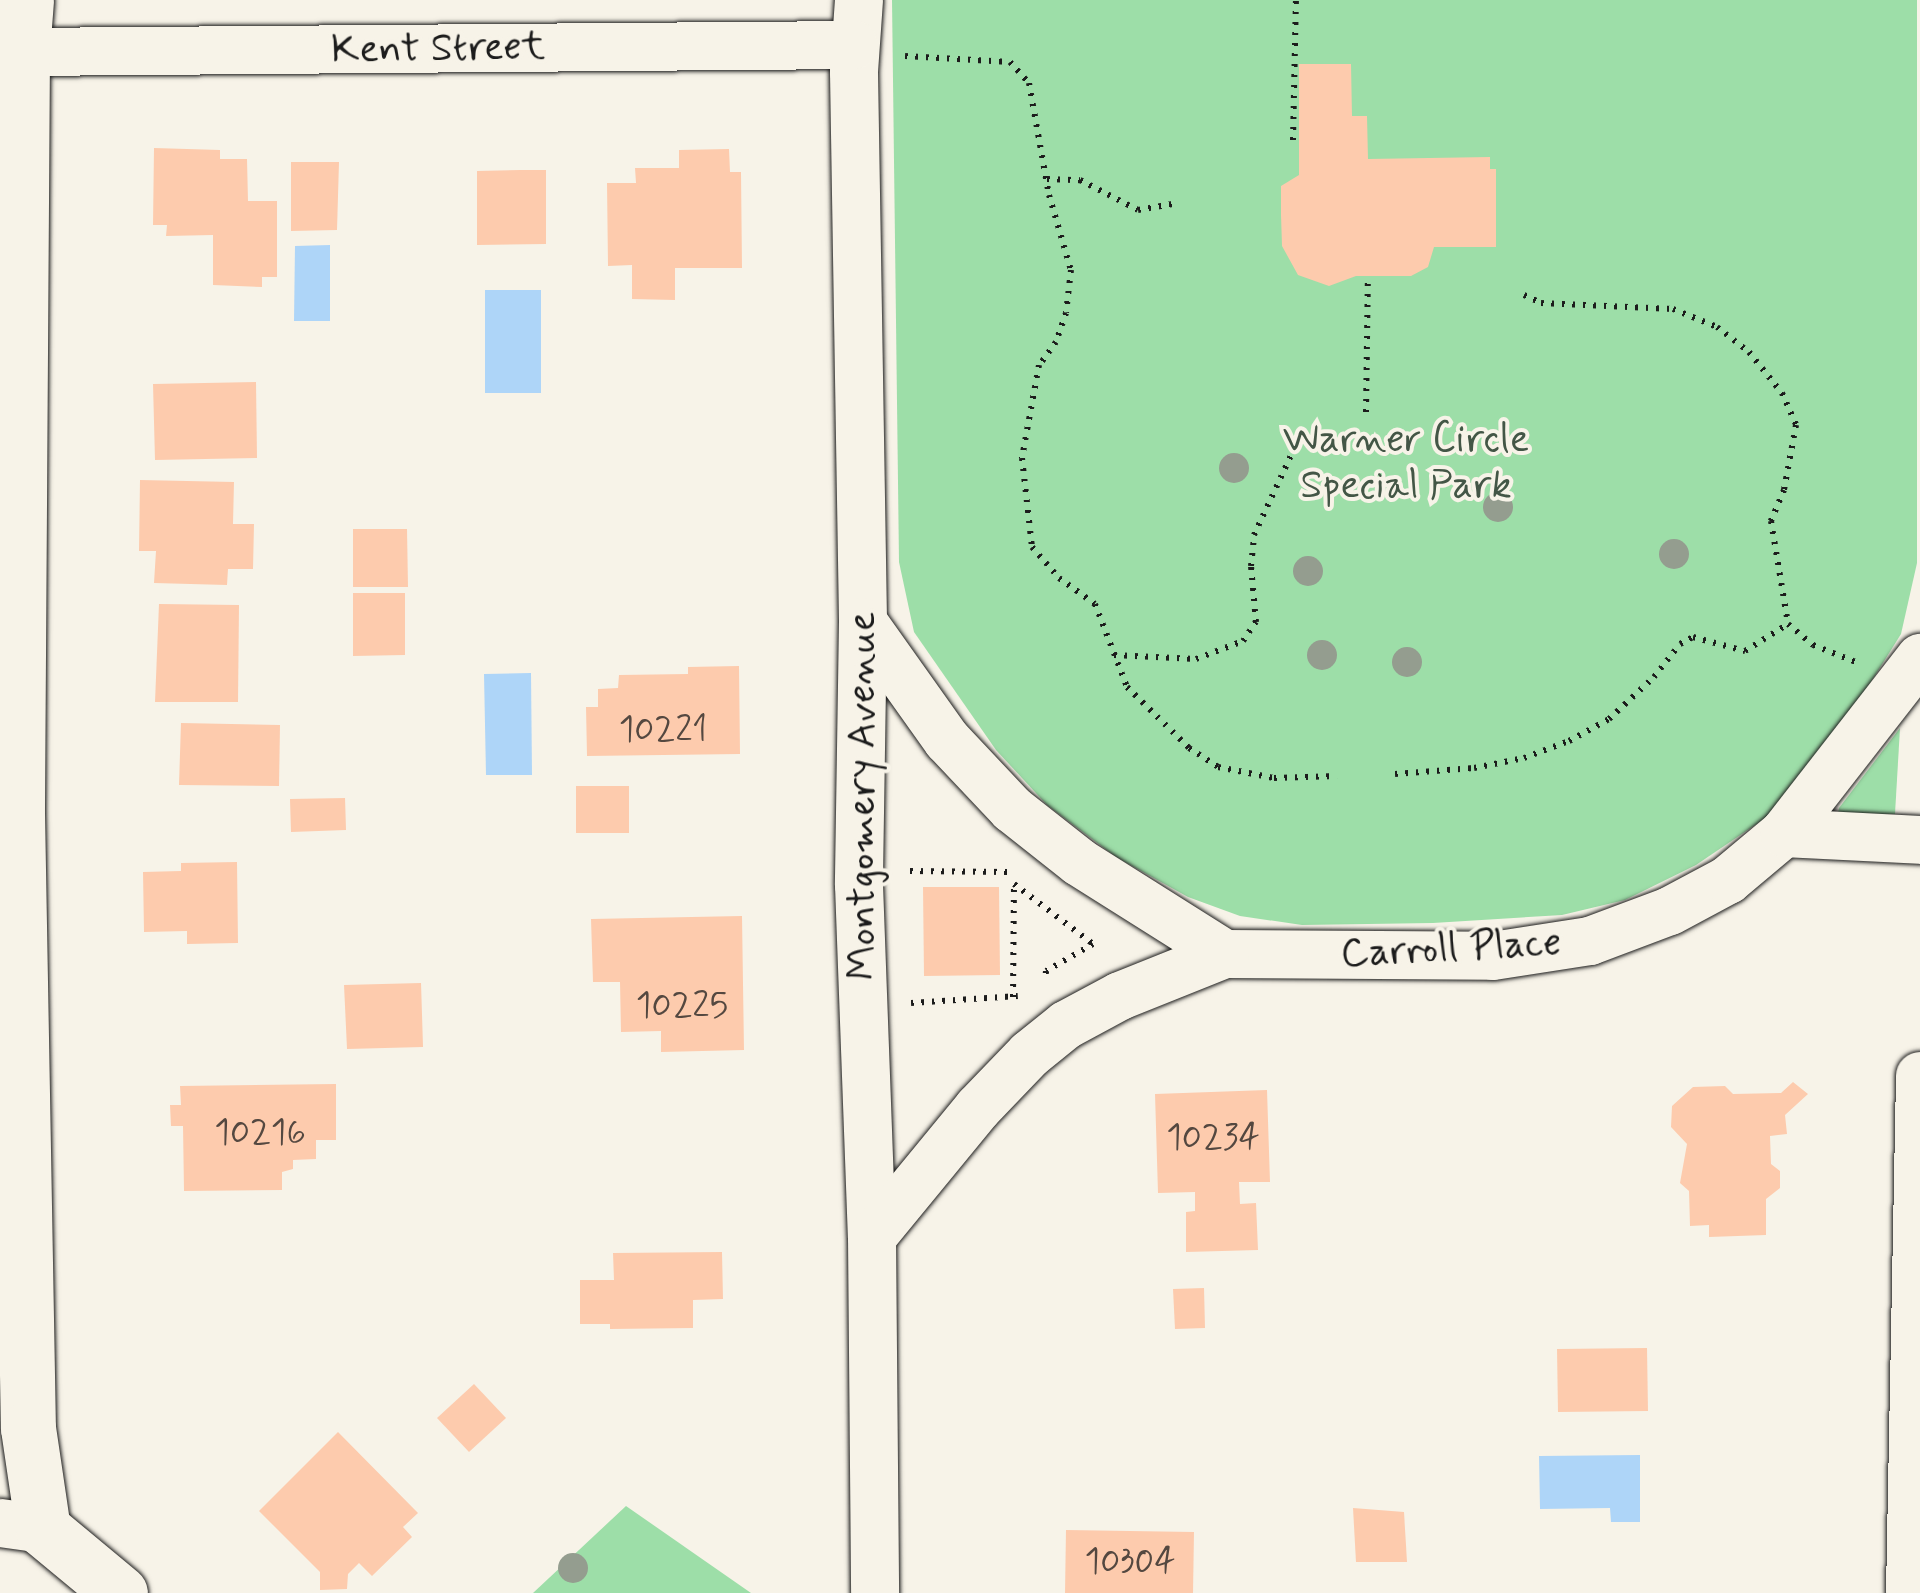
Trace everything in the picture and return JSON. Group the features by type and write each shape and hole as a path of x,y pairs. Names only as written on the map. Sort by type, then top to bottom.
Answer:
{"street":[{"name":"Kent Street","path":"24,26 856,23"},
{"name":"Montgomery Avenue","path":"856,23 864,622 858,870 872,1237 875,1593"},
{"path":"24,26 17,813 28,1428 22,1526 120,1593"},
{"path":"864,622 947,740 1012,808 1079,862 1225,954"},
{"name":"Carroll Place","path":"872,1237 978,1108 1040,1045 1073,1019 1225,954 1492,956 1590,941 1670,911 1728,880 1784,833 1916,663"},
{"path":"1784,833 1920,840"},
{"path":"1910,1593 1920,1076"}],"path":[{"path":"1293,140 1296,0"},
{"path":"906,56 1010,62 1029,83 1047,179 1072,270 1066,314 1056,342 1039,366 1022,458 1032,547 1058,578 1095,604 1126,687 1189,748 1218,767 1274,778 1337,776"},
{"path":"1047,179 1080,180 1138,210 1172,204"},
{"path":"1366,412 1368,276"},
{"path":"1524,295 1541,304 1672,308 1717,328 1749,352 1771,379 1796,425 1784,490 1770,521 1788,624 1814,645 1849,661 1916,663"},
{"path":"1114,655 1196,659 1244,641 1256,622 1251,566 1254,535 1298,440"},
{"path":"1395,774 1474,768 1524,758 1569,741 1609,718 1654,678 1680,644 1693,637 1744,651 1788,624"},
{"path":"858,870 1015,872 1013,996"},
{"path":"1014,884 1093,944 1046,971 1044,991"},
{"path":"904,1004 1028,994"}],"green space":[{"name":"Warner Circle Special Park","path":"892,0 1917,0 1917,563 1901,634 1824,757 1764,819 1696,865 1625,900 1562,915 1433,923 1302,925 1240,916 1188,897 1116,857 1047,805 996,750 914,632 899,562"},
{"path":"1900,728 1895,814 1838,814 1839,808"},
{"path":"626,1506 751,1593 533,1593"}],"water":[{"path":"330,245 330,321 294,321 295,246"},
{"path":"485,290 541,290 541,393 485,393"},
{"path":"531,673 532,775 486,775 484,674"},
{"path":"1640,1455 1640,1522 1611,1522 1610,1508 1540,1509 1539,1456"}],"building":[{"path":"1299,64 1351,64 1352,116 1367,116 1368,159 1490,157 1490,169 1496,169 1496,247 1434,247 1428,267 1411,276 1356,276 1329,286 1298,275 1282,246 1281,186 1299,175"},
{"path":"154,148 220,150 220,159 247,159 248,201 277,201 277,277 262,277 262,287 213,285 213,235 166,236 167,225 153,225"},
{"path":"729,149 730,172 741,172 742,268 675,268 675,300 632,299 632,265 608,266 607,183 636,183 635,168 679,168 679,150"},
{"path":"291,162 339,162 337,230 291,231"},
{"path":"546,170 546,244 477,245 477,171"},
{"path":"256,382 257,458 155,460 153,384"},
{"path":"140,480 234,482 233,524 254,524 253,569 228,569 227,585 154,583 156,551 139,551"},
{"path":"353,529 407,529 408,587 353,587"},
{"path":"353,593 405,593 405,655 353,656"},
{"path":"159,604 239,605 238,702 155,702"},
{"path":"739,666 740,754 587,756 586,707 598,707 598,689 618,688 619,675 688,674 688,667"},
{"path":"181,723 280,725 279,786 179,785"},
{"path":"576,786 629,786 629,833 576,833"},
{"path":"345,798 346,830 291,832 290,799"},
{"path":"237,862 238,943 187,944 187,931 144,932 143,872 181,871 181,863"},
{"path":"923,887 999,887 1000,975 924,976"},
{"path":"742,916 744,1050 661,1052 661,1031 621,1032 620,982 593,982 591,919"},
{"path":"421,983 423,1047 347,1049 344,985"},
{"path":"1793,1082 1808,1094 1785,1115 1787,1134 1770,1136 1771,1164 1780,1171 1780,1188 1766,1199 1766,1235 1709,1237 1709,1225 1690,1226 1689,1191 1680,1183 1687,1144 1671,1127 1672,1106 1693,1087 1725,1086 1733,1094 1781,1093"},
{"path":"336,1084 336,1140 316,1140 316,1159 293,1160 293,1169 282,1172 282,1190 184,1191 183,1126 171,1126 170,1105 181,1105 180,1086"},
{"path":"1267,1090 1270,1182 1239,1182 1240,1204 1256,1203 1258,1250 1186,1252 1186,1212 1195,1211 1195,1192 1158,1193 1155,1094"},
{"path":"722,1252 723,1299 693,1300 693,1328 610,1329 610,1324 580,1324 580,1280 614,1280 613,1253"},
{"path":"1204,1288 1205,1328 1175,1329 1173,1289"},
{"path":"1647,1348 1648,1411 1558,1412 1557,1349"},
{"path":"474,1384 506,1418 469,1452 437,1418"},
{"path":"338,1432 418,1513 403,1527 412,1537 372,1576 359,1563 348,1574 347,1589 320,1590 320,1572 259,1511"},
{"path":"1353,1508 1404,1512 1407,1562 1356,1562"},
{"path":"1066,1530 1194,1532 1193,1593 1065,1593"}]}
